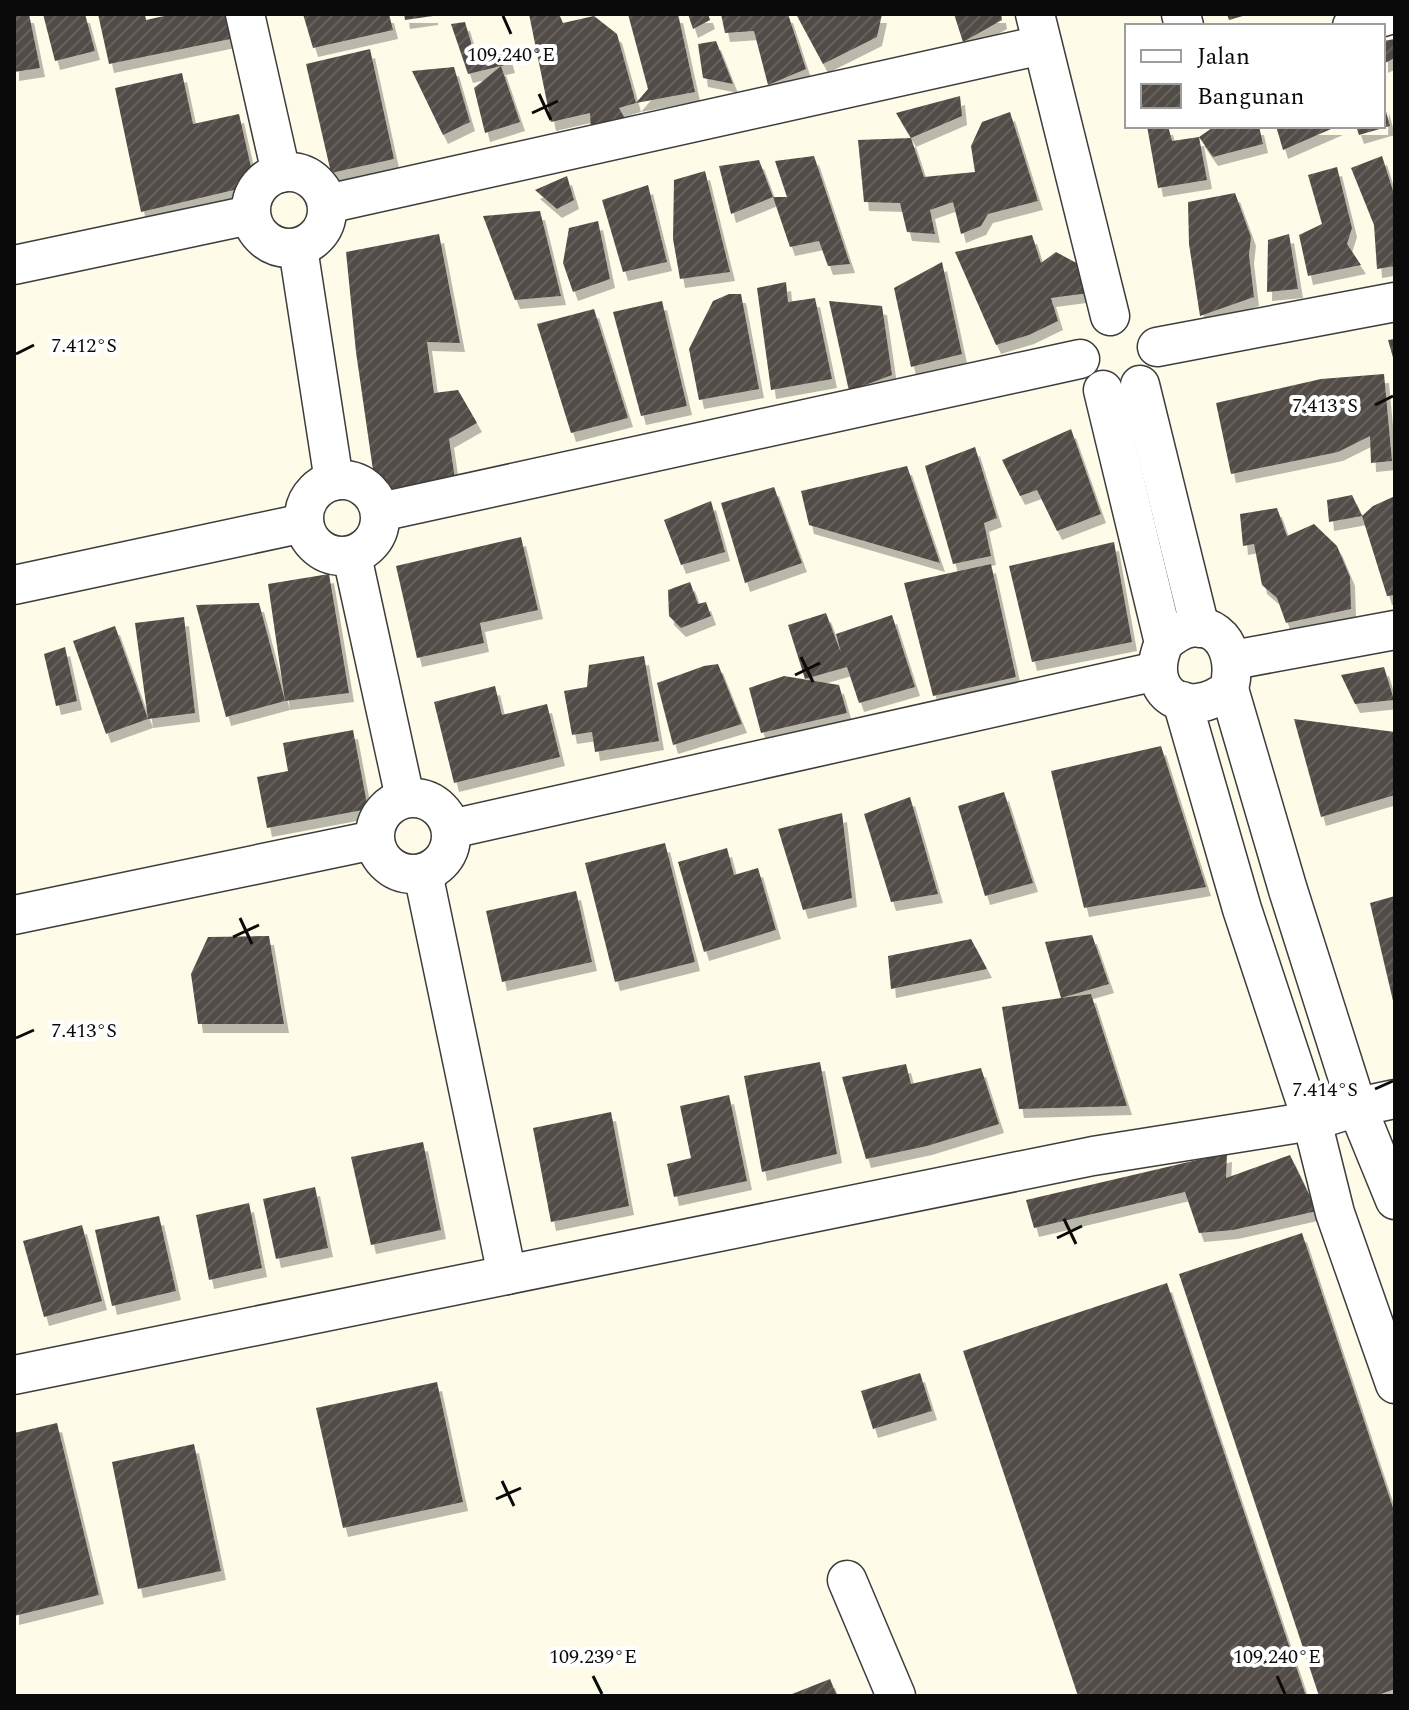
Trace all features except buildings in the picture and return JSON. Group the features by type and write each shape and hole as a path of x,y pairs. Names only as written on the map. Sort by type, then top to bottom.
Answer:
{"street":[{"path":"245,14 281,173"},
{"path":"1359,24 1393,14"},
{"path":"327,204 1038,30 1110,316"},
{"path":"293,172 315,182 327,204 327,218 321,231 312,242 298,248 285,249 262,238 250,215 251,201 257,188 267,178 281,173 293,172"},
{"path":"14,265 250,215"},
{"path":"298,248 334,481"},
{"path":"1157,347 1395,302"},
{"path":"1103,390 1128,391 1150,376 1157,347 1152,335 1136,319 1110,316 1095,323 1081,345 1080,359 1084,371 1103,390 1161,657 1161,684 1168,695 1182,701 1205,704 1231,674 1395,630"},
{"path":"380,512 1080,359"},
{"path":"1140,385 1200,628"},
{"path":"347,480 360,484 376,499 380,512 381,525 374,541 352,556 327,554 308,536 304,523 311,495 334,481 347,480"},
{"path":"14,585 304,523"},
{"path":"352,556 405,798"},
{"path":"451,829 1161,657 1174,634 1200,628 1220,637 1229,648 1231,674 1288,890 1357,1107 1394,1197 1335,1213"},
{"path":"1182,701 1242,909 1312,1121 1335,1213 1395,1384"},
{"path":"405,798 430,800 448,817 451,829 451,844 446,856 436,867 423,873 397,871 387,863 374,840 382,814 392,804 405,798"},
{"path":"14,915 374,840"},
{"path":"423,873 507,1275"},
{"path":"14,1375 1093,1156 1312,1121 1395,1099"},
{"path":"847,1580 896,1696"}]}
